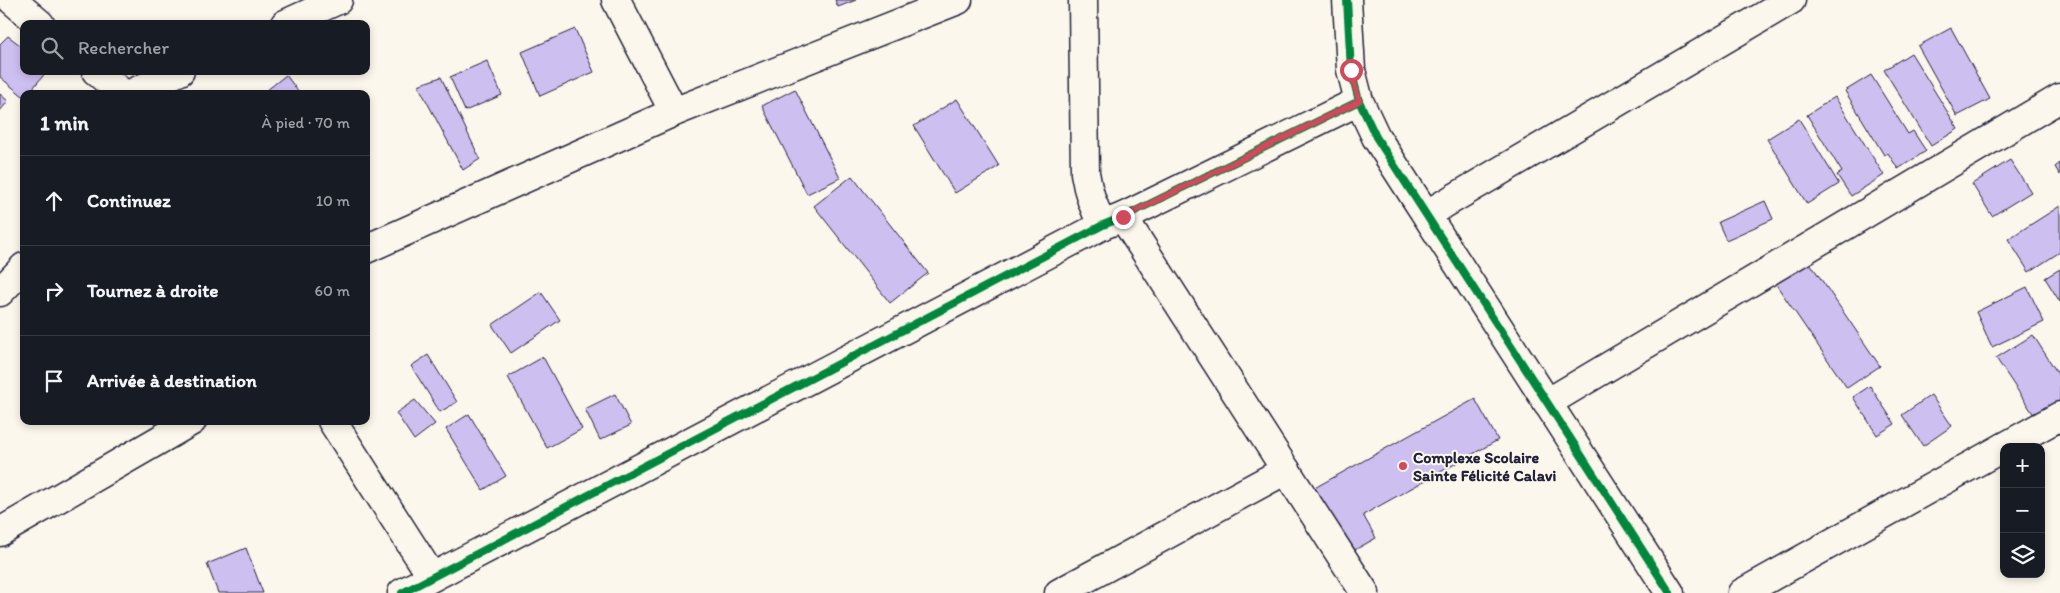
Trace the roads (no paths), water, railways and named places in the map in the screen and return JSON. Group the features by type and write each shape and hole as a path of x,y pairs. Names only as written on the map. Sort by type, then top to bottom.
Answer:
{"street":[{"path":"12,0 35,20"},
{"path":"294,20 338,0"},
{"path":"616,0 674,112"},
{"path":"370,247 674,112 958,0"},
{"path":"1083,0 1085,173 1088,192 1094,210 1113,221 1286,470 1365,593"},
{"path":"1347,0 1351,70 1359,101 1376,137 1670,593"},
{"path":"1427,214 1791,0"},
{"path":"101,75 117,90"},
{"path":"139,90 171,75"},
{"path":"1547,403 2060,98"},
{"path":"402,593 1113,221 1359,101"},
{"path":"0,292 20,271"},
{"path":"2011,443 2060,416"},
{"path":"0,532 185,425"},
{"path":"335,425 432,577"},
{"path":"1742,593 2000,449"},
{"path":"1059,593 1286,470"}],"place":[{"name":"Complexe Scolaire Sainte Félicité Calavi","path":"1403,466"}]}
